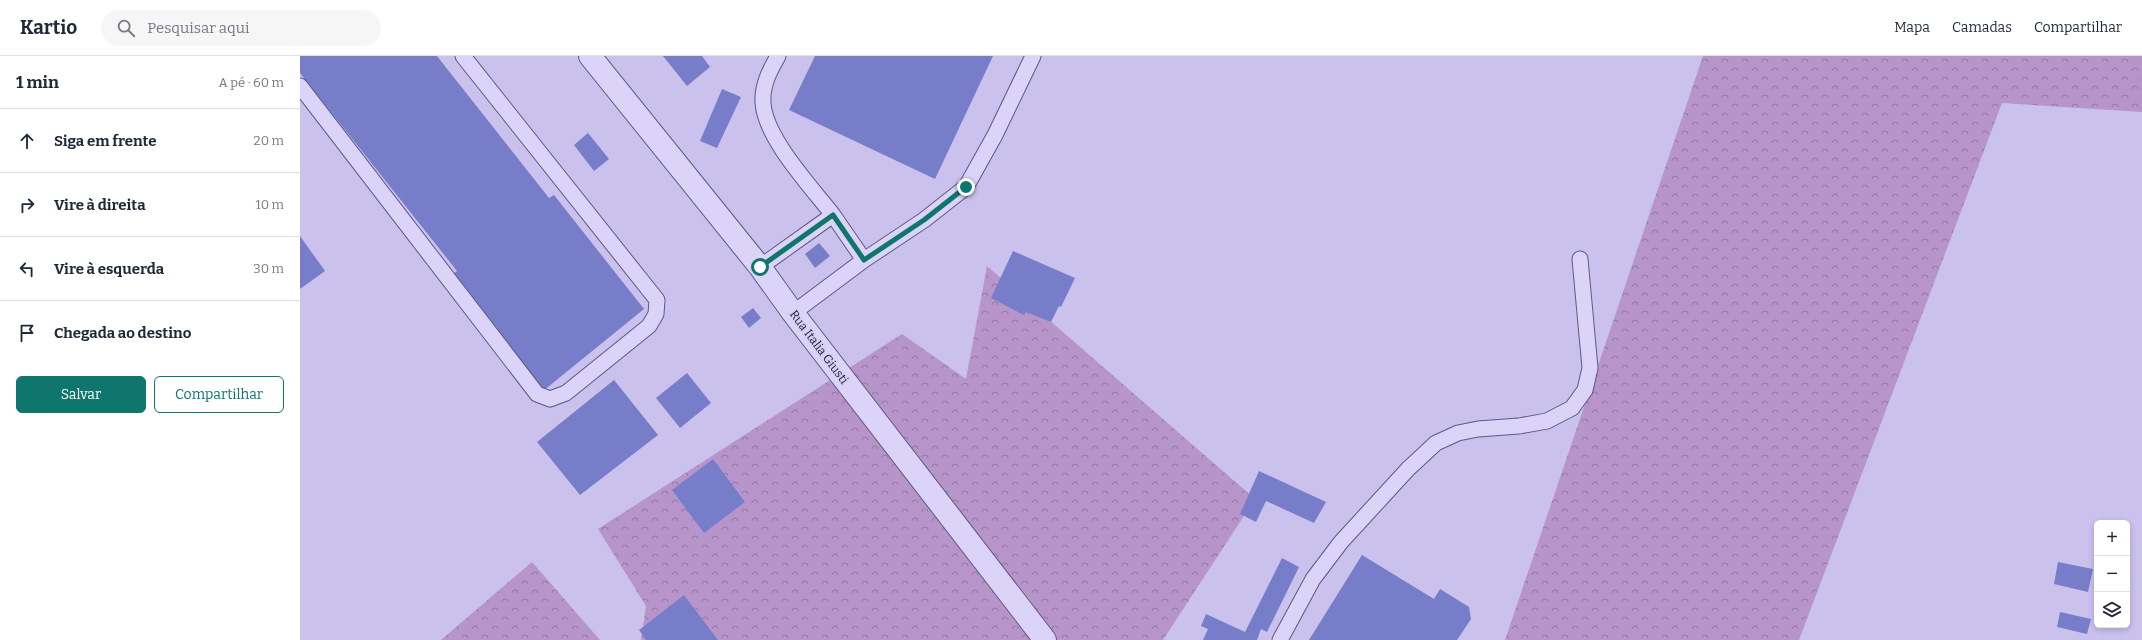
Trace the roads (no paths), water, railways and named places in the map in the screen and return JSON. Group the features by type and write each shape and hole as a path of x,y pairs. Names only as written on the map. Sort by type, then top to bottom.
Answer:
{"street":[{"name":"Rua Italia Giusti","path":"590,56 760,267 793,313 1045,640"}],"lane":[{"path":"300,86 537,394 550,399 566,393 649,326 656,314 656,300 463,56"},
{"path":"778,56 767,77 763,102 768,123 779,145 833,215 864,260"},
{"path":"793,313 864,260 924,220 966,187 995,135 1033,56"},
{"path":"760,267 833,215"},
{"path":"1280,640 1313,579 1341,542 1408,469 1436,443 1458,433 1478,429 1520,426 1547,421 1572,408 1585,390 1590,368 1580,259"}]}
